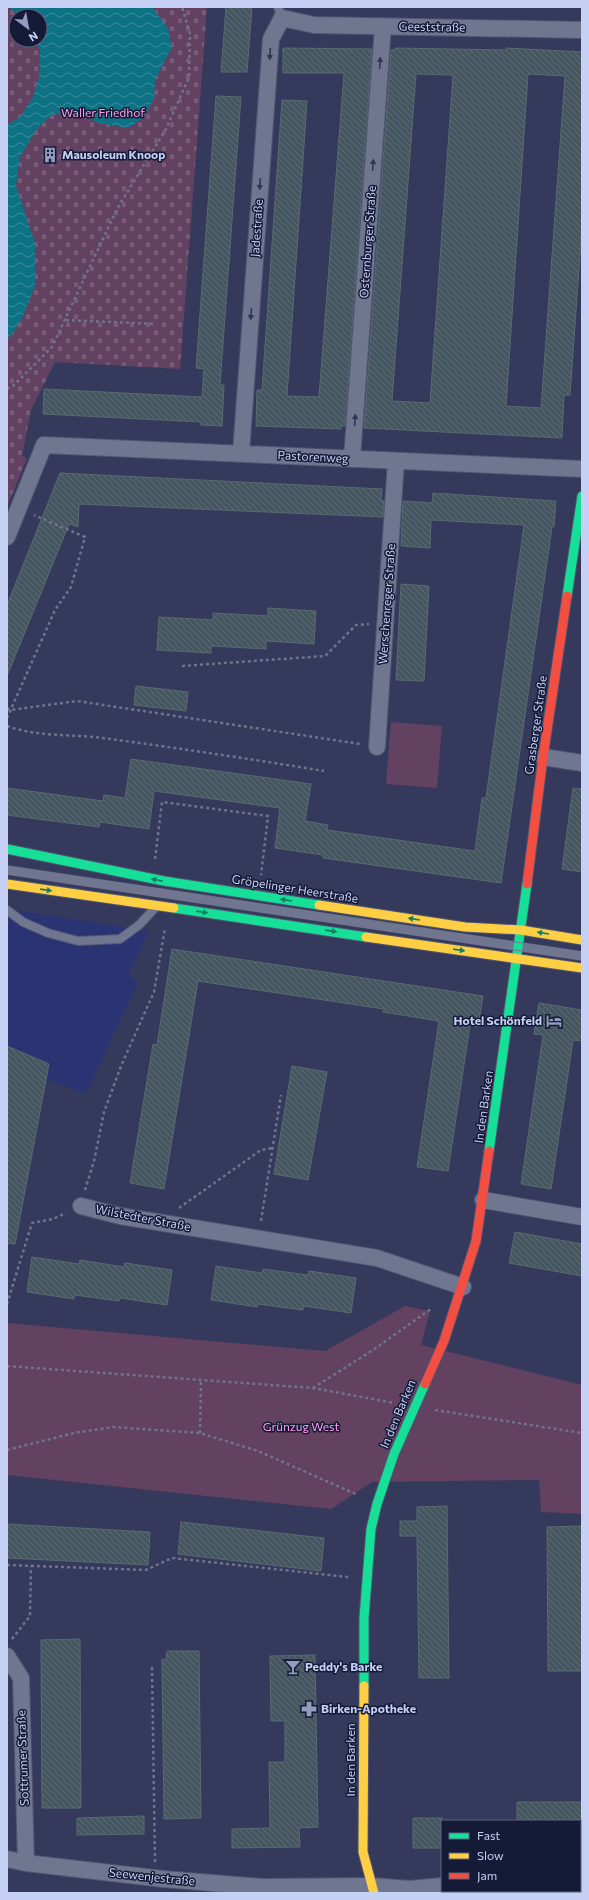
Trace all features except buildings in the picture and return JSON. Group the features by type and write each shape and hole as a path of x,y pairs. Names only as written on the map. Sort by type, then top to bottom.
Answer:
{"street":[{"name":"Geeststraße","path":"280,13 314,25 582,30"},
{"name":"Jadestraße","path":"240,453 271,39 280,13"},
{"name":"Osternburger Straße","path":"352,459 383,26"},
{"name":"Pastorenweg","path":"18,508 44,445 582,468"},
{"name":"Werschenreger Straße","path":"376,747 396,461"},
{"name":"Grasberger Straße","path":"517,958 543,757 582,496"},
{"path":"7,537 18,508"},
{"path":"543,757 582,763"},
{"name":"Gröpelinger Heerstraße","path":"7,849 152,879 258,896 465,927 521,930 582,940"},
{"path":"7,884 582,968"},
{"name":"In den Barken","path":"373,1890 363,1852 366,1579 371,1530 377,1504 394,1454 444,1341 476,1241 517,958"},
{"path":"483,1200 582,1217"},
{"name":"Wilstedter Straße","path":"81,1206 120,1216 377,1258 462,1286"},
{"name":"Sottrumer Straße","path":"7,1656 21,1678 26,1863"},
{"name":"Seewenjestraße","path":"7,1859 26,1863 155,1878 263,1887 373,1890 441,1886"}],"lane":[{"path":"7,870 582,956"},
{"path":"7,910 23,922 48,933 78,941 120,939 139,925 157,906"}],"path":[{"path":"7,389 13,386 52,347 117,209 166,129 189,77 190,34 182,7"},
{"path":"66,320 156,324"},
{"path":"7,718 8,709 55,610 72,587 85,537 18,508"},
{"path":"182,666 325,656 356,625 385,623"},
{"path":"8,709 77,701 376,747"},
{"path":"7,726 23,732 95,737 324,771"},
{"path":"152,879 162,802 268,816 258,896"},
{"name":"Wilstedter Straße","path":"81,1206 94,1161 104,1112 121,1066 154,992 169,908"},
{"path":"259,1239 281,1096"},
{"path":"165,1223 175,1210 236,1167 261,1150 273,1148"},
{"path":"7,1304 32,1223 53,1219 81,1206"},
{"path":"313,1388 376,1348 438,1304"},
{"path":"7,1366 313,1388 582,1433"},
{"path":"200,1379 200,1433"},
{"path":"7,1450 74,1433 113,1427 200,1433 258,1451 377,1504"},
{"path":"7,1565 146,1570 172,1558 366,1579"},
{"path":"12,1640 30,1616 31,1566"},
{"path":"152,1667 155,1878"}],"shaded area":[{"path":"7,909 149,931 129,973 137,984 86,1094 7,1064"}],"green space":[{"name":"Waller Friedhof","path":"7,7 207,7 180,369 55,362 31,410 22,456 27,458 7,507"},
{"path":"391,722 442,726 437,788 386,784"},
{"name":"Grünzug West","path":"405,1306 430,1311 421,1345 582,1385 582,1514 541,1512 539,1480 372,1482 331,1509 7,1475 7,1323 325,1351"}],"water":[{"path":"9,7 152,7 168,28 172,47 155,80 154,99 143,118 128,128 98,123 84,115 70,111 52,115 38,127 20,157 16,186 35,243 35,286 22,318 11,336 7,338 7,125 20,117 33,97 39,77 39,48 48,48 48,8"}],"tram line":[{"path":"7,866 582,952"},
{"path":"7,874 582,960"}],"traffic: fast":[{"path":"567,596 582,496"},
{"path":"7,849 164,881 319,905"},
{"path":"489,1151 527,884"},
{"path":"174,908 366,937"},
{"path":"364,1686 364,1618 371,1529 377,1504 394,1454 425,1384"}],"traffic: slow":[{"path":"7,884 174,908"},
{"path":"319,905 465,927 521,930 582,940"},
{"path":"366,937 582,968"},
{"path":"364,1686 363,1852 374,1893"}],"traffic: jam":[{"path":"527,884 543,757 567,596"},
{"path":"425,1384 444,1341 476,1241 489,1151"}],"place":[{"name":"Mausoleum Knoop","path":"50,155"},
{"name":"Hotel Schönfeld","path":"554,1021"},
{"name":"Peddy's Barke","path":"293,1667"},
{"name":"Birken-Apotheke","path":"309,1709"}]}
